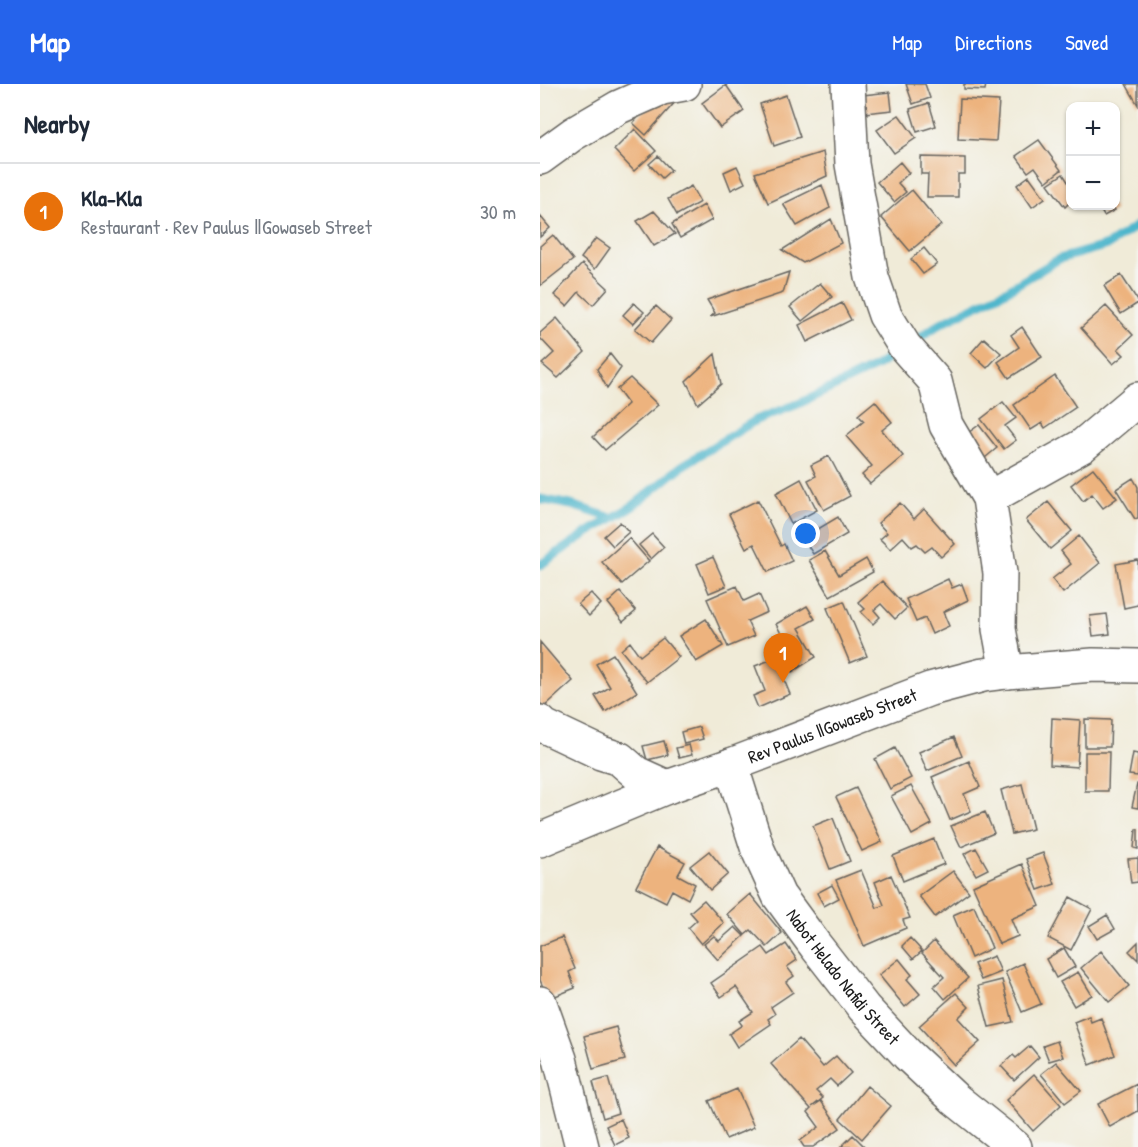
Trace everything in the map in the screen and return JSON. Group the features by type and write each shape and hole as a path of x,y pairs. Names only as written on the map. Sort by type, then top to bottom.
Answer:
{"street":[{"path":"540,158 573,134 619,107 662,88 684,84"},
{"path":"848,84 852,164 872,277 885,315 905,347 935,381 945,425 989,498 1000,573 999,629 1007,672"},
{"path":"989,498 1082,446 1138,399"},
{"name":"Rev Paulus ǁGowaseb Street","path":"540,840 667,787 930,689 983,675 1007,672 1093,665 1138,666"},
{"path":"540,722 602,753 620,759 636,772 667,787"},
{"name":"Nabot Helado Nafidi Street","path":"730,765 758,850 779,896 815,945 864,1008 908,1055 955,1099 1015,1147"},
{"path":"540,1003 560,1059 582,1147"}],"building":[{"path":"906,84 925,84 930,98 913,104"},
{"path":"964,84 986,84 985,90 964,89"},
{"path":"1126,84 1138,84 1138,105"},
{"path":"726,85 744,111 720,128 702,103"},
{"path":"664,89 677,100 646,135 633,123"},
{"path":"890,92 892,110 865,113 863,95"},
{"path":"786,95 800,137 774,146 760,104"},
{"path":"960,99 999,101 996,141 958,139"},
{"path":"929,103 936,126 917,132 910,109"},
{"path":"899,115 916,138 894,153 877,130"},
{"path":"635,129 656,151 634,171 614,150"},
{"path":"1039,140 1061,170 1046,182 1035,167 1028,172 1016,156"},
{"path":"823,152 827,176 768,203 755,173"},
{"path":"658,156 671,170 662,178 649,164"},
{"path":"921,157 965,158 965,174 958,174 958,197 927,197 928,174 921,174"},
{"path":"900,162 909,173 898,183 906,192 894,202 877,182"},
{"path":"737,166 745,183 731,190 724,172"},
{"path":"1063,174 1066,179 1065,207 1048,184"},
{"path":"1029,176 1045,198 1032,207 1017,185"},
{"path":"822,185 830,208 797,226 783,204"},
{"path":"691,186 700,202 677,215 668,199"},
{"path":"912,190 941,225 910,251 881,217"},
{"path":"704,205 712,220 680,238 672,224"},
{"path":"1100,210 1115,210 1104,216"},
{"path":"654,211 675,234 654,246 637,221"},
{"path":"540,216 550,228 540,237"},
{"path":"831,219 841,243 803,263 782,250"},
{"path":"553,235 573,260 540,286 540,246"},
{"path":"596,238 610,248 595,269 581,258"},
{"path":"924,248 937,264 923,274 911,259"},
{"path":"582,264 608,288 593,305 579,292 567,306 554,295"},
{"path":"789,272 783,293 710,317 715,313 707,300"},
{"path":"1121,275 1138,303 1121,314 1104,286"},
{"path":"820,283 832,297 802,321 790,307"},
{"path":"634,303 644,312 633,324 623,315"},
{"path":"842,303 851,320 807,342 799,325"},
{"path":"656,306 671,320 651,343 635,329"},
{"path":"1106,306 1133,335 1118,349 1124,355 1113,364 1081,328"},
{"path":"557,318 585,352 558,378 542,364 554,353 540,338 540,333"},
{"path":"1022,327 1042,357 1009,378 998,362 1019,347 1011,335"},
{"path":"984,338 1001,353 987,368 971,353"},
{"path":"610,354 621,368 607,388 597,369"},
{"path":"715,354 721,384 698,404 686,381"},
{"path":"1055,376 1076,407 1045,428 1042,423 1031,430 1014,405"},
{"path":"630,378 658,405 605,450 593,437 628,404 617,389"},
{"path":"875,401 892,422 882,430 903,456 870,484 862,475 872,466 846,436 864,421 858,415"},
{"path":"1003,402 1016,418 1005,426 1016,440 1004,449 981,419"},
{"path":"979,425 997,448 980,462 961,438"},
{"path":"829,456 850,496 824,510 808,480 816,476 811,465"},
{"path":"1093,468 1117,498 1103,508 1092,494 1083,501 1071,485"},
{"path":"1133,478 1138,487 1138,518 1135,519 1116,489"},
{"path":"801,479 817,510 791,524 776,493"},
{"path":"758,500 781,546 784,544 792,561 768,572 754,544 746,548 729,514"},
{"path":"1048,502 1072,531 1050,549 1026,520"},
{"path":"900,503 914,519 924,509 955,544 941,557 932,547 925,552 917,544 912,547 903,537 890,549 880,539 887,533 878,523"},
{"path":"838,517 847,534 813,554 803,538"},
{"path":"620,522 629,532 613,546 604,536"},
{"path":"652,534 664,547 651,559 639,545"},
{"path":"1079,536 1100,563 1063,593 1052,579 1071,564 1061,551"},
{"path":"629,538 649,561 622,584 602,562"},
{"path":"825,551 839,575 866,559 873,572 830,596 809,560"},
{"path":"713,557 726,586 709,593 697,564"},
{"path":"1138,560 1138,605 1124,608 1116,564"},
{"path":"948,579 952,588 962,584 968,600 943,612 949,626 932,634 925,618 916,622 906,599"},
{"path":"882,581 907,608 895,619 881,604 874,610 880,617 873,624 861,612 865,609 858,602"},
{"path":"737,586 744,601 759,594 767,612 747,621 754,636 728,647 707,599"},
{"path":"620,592 636,611 623,622 608,603"},
{"path":"591,593 601,604 589,616 578,604"},
{"path":"844,601 867,656 850,663 827,608"},
{"path":"807,606 815,619 799,628 816,657 792,672 776,646 785,641 776,624"},
{"path":"1107,614 1110,634 1093,636 1090,616"},
{"path":"706,619 723,646 696,662 679,636"},
{"path":"663,638 679,657 647,682 621,650 630,642 640,656"},
{"path":"540,642 573,681 544,707 540,703"},
{"path":"613,654 637,692 605,712 595,696 610,687 596,664"},
{"path":"775,658 790,694 758,708 753,696 765,691 755,666"},
{"path":"1052,718 1080,720 1077,767 1050,765"},
{"path":"1085,719 1111,720 1110,747 1085,747"},
{"path":"699,727 703,739 684,744 681,732"},
{"path":"954,737 962,756 927,771 919,752"},
{"path":"664,741 668,755 647,760 643,746"},
{"path":"689,745 692,755 679,758 676,748"},
{"path":"895,748 911,778 890,789 875,759"},
{"path":"1085,752 1109,752 1108,791 1085,791"},
{"path":"1133,753 1138,754 1138,776 1129,775"},
{"path":"969,761 980,787 964,794 971,811 950,820 932,777"},
{"path":"1022,784 1033,829 1012,834 1001,790"},
{"path":"1138,784 1138,808 1132,807"},
{"path":"911,786 932,824 912,835 891,796"},
{"path":"856,788 882,842 862,851 836,797"},
{"path":"985,812 994,833 961,847 951,826"},
{"path":"833,818 850,861 830,869 813,826"},
{"path":"1136,829 1138,829 1138,849 1134,848"},
{"path":"934,839 944,864 903,881 893,856"},
{"path":"657,847 685,862 678,875 695,884 688,899 672,890 666,902 636,887"},
{"path":"976,848 988,869 976,875 964,854"},
{"path":"709,851 728,874 710,890 690,866"},
{"path":"1043,853 1055,884 1038,890 1026,859"},
{"path":"1138,858 1138,882 1131,883 1128,859"},
{"path":"1022,864 1040,906 1011,919 1018,936 999,944 973,886"},
{"path":"861,870 877,908 884,905 875,882 891,875 910,918 903,920 906,928 864,946 836,880"},
{"path":"953,871 969,892 935,917 919,896"},
{"path":"832,885 839,898 824,906 817,893"},
{"path":"750,894 782,933 767,947 751,930 745,935 727,914"},
{"path":"1070,897 1092,909 1071,950 1048,938"},
{"path":"704,900 724,923 701,944 688,928 697,920 690,912"},
{"path":"974,906 992,948 971,958 953,915"},
{"path":"1107,915 1115,929 1097,939 1089,926"},
{"path":"735,927 744,936 718,960 704,944 714,936 719,941"},
{"path":"562,937 575,969 569,972 575,988 548,999 540,980 540,946"},
{"path":"910,938 922,951 913,959 902,946"},
{"path":"934,941 968,978 945,999 934,986 944,977 922,953"},
{"path":"1138,942 1138,960 1129,951"},
{"path":"786,944 797,960 787,967 794,976 786,982 793,992 771,1007 775,1014 768,1019 771,1024 737,1047 729,1034 742,1025 739,1021 753,1012 736,987 721,997 711,983 763,947 769,955"},
{"path":"1064,948 1075,967 1056,978 1046,959"},
{"path":"1101,951 1129,986 1109,1002 1081,968"},
{"path":"994,956 1001,972 981,980 974,964"},
{"path":"899,959 912,975 907,979 920,994 905,1007 879,975"},
{"path":"1023,963 1041,1004 1022,1012 1005,972"},
{"path":"1078,972 1092,995 1074,1006 1060,982"},
{"path":"1002,980 1013,1022 989,1027 978,986"},
{"path":"956,993 969,1007 958,1018 980,1042 954,1065 919,1026"},
{"path":"1089,1016 1091,1022 1101,1018 1115,1055 1090,1065 1074,1022"},
{"path":"616,1027 625,1060 593,1069 584,1036"},
{"path":"799,1039 823,1067 836,1056 851,1073 837,1086 830,1079 816,1091 823,1098 812,1107 821,1101 840,1128 813,1147 804,1147 800,1141 819,1127 808,1112 811,1109 771,1064"},
{"path":"1057,1041 1063,1057 1049,1061 1043,1046"},
{"path":"1030,1046 1039,1057 1014,1080 1001,1066 1013,1055 1016,1058"},
{"path":"1056,1062 1081,1091 1065,1103 1041,1074"},
{"path":"1034,1074 1061,1105 1033,1131 1006,1100"},
{"path":"608,1078 618,1113 603,1118 593,1082"},
{"path":"1137,1084 1138,1111 1110,1127 1098,1104"},
{"path":"867,1086 891,1106 862,1139 840,1119"},
{"path":"737,1089 754,1127 726,1139 709,1101"},
{"path":"621,1119 629,1138 615,1145 606,1126"},
{"path":"853,1135 865,1147 841,1147"}],"waterway":[{"path":"540,565 587,533 633,506 682,466 756,420 798,404 877,366 941,323 1006,291 1059,259 1108,245 1138,225"},
{"path":"540,499 571,505 612,518"}],"place":[{"name":"Kla-Kla","path":"783,683"}]}
